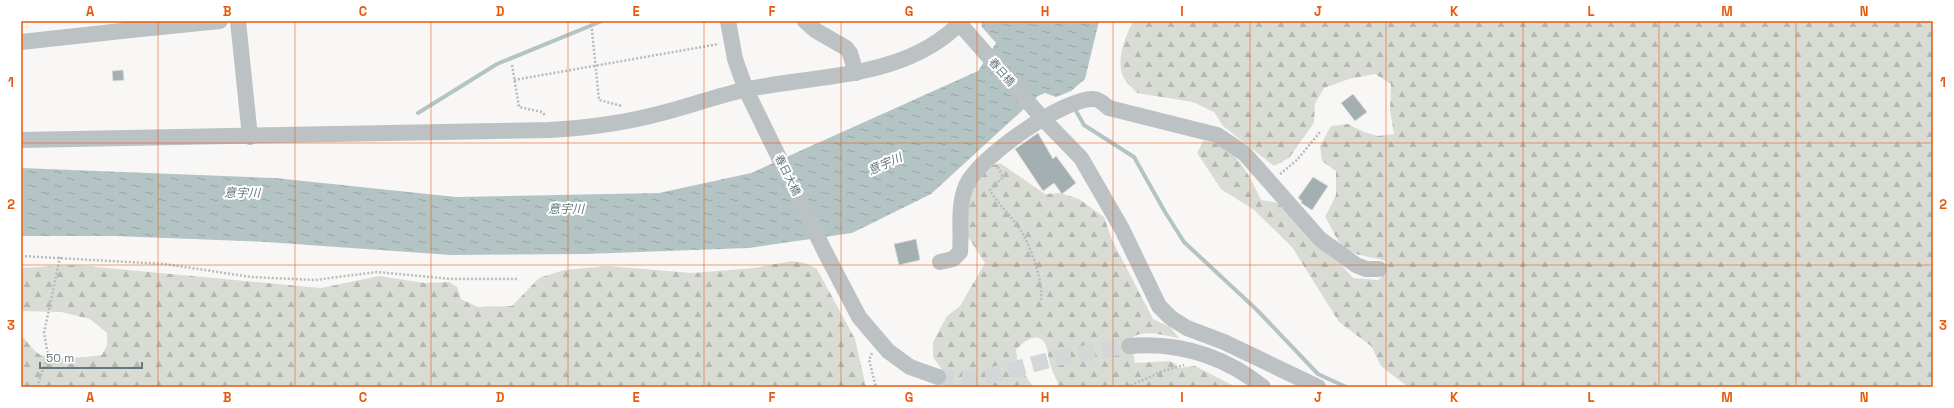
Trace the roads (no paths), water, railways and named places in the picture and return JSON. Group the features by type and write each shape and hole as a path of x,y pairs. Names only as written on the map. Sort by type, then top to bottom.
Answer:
{"street":[{"path":"21,42 131,25 220,21"},
{"path":"238,21 250,137"},
{"name":"春日大橋","path":"728,21 735,59 748,94 825,252 859,317 880,344 910,367 938,377"},
{"path":"805,21 815,30 846,48 850,53 856,73"},
{"path":"21,140 250,137 549,130 601,126 662,114 719,96 748,94 856,73 899,60 922,50 962,25"},
{"name":"春日橋","path":"962,25 1040,116 1081,158 1122,229 1158,306 1171,318 1187,328 1224,342 1318,387"},
{"path":"940,262 953,259 960,252 959,218 966,185 976,170 1040,116 1084,99 1096,98 1109,108 1216,135 1244,153 1320,239 1356,265 1366,269 1379,269"},
{"path":"1129,346 1162,346 1194,351 1228,364 1263,387"}],"water":[{"name":"意宇川","path":"981,21 1099,21 1085,79 1071,91 1056,97 1045,93 1038,96 931,194 852,233 749,248 585,254 451,255 266,242 115,236 21,236 21,168 275,178 456,197 659,193 751,173 978,71 996,43 982,27"}],"waterway":[{"path":"418,113 497,64 602,21"},
{"path":"1076,111 1084,125 1134,157 1184,242 1257,310 1318,374 1346,387"}],"tunnel":[{"path":"938,377 977,379 1061,357 1129,346"}]}
